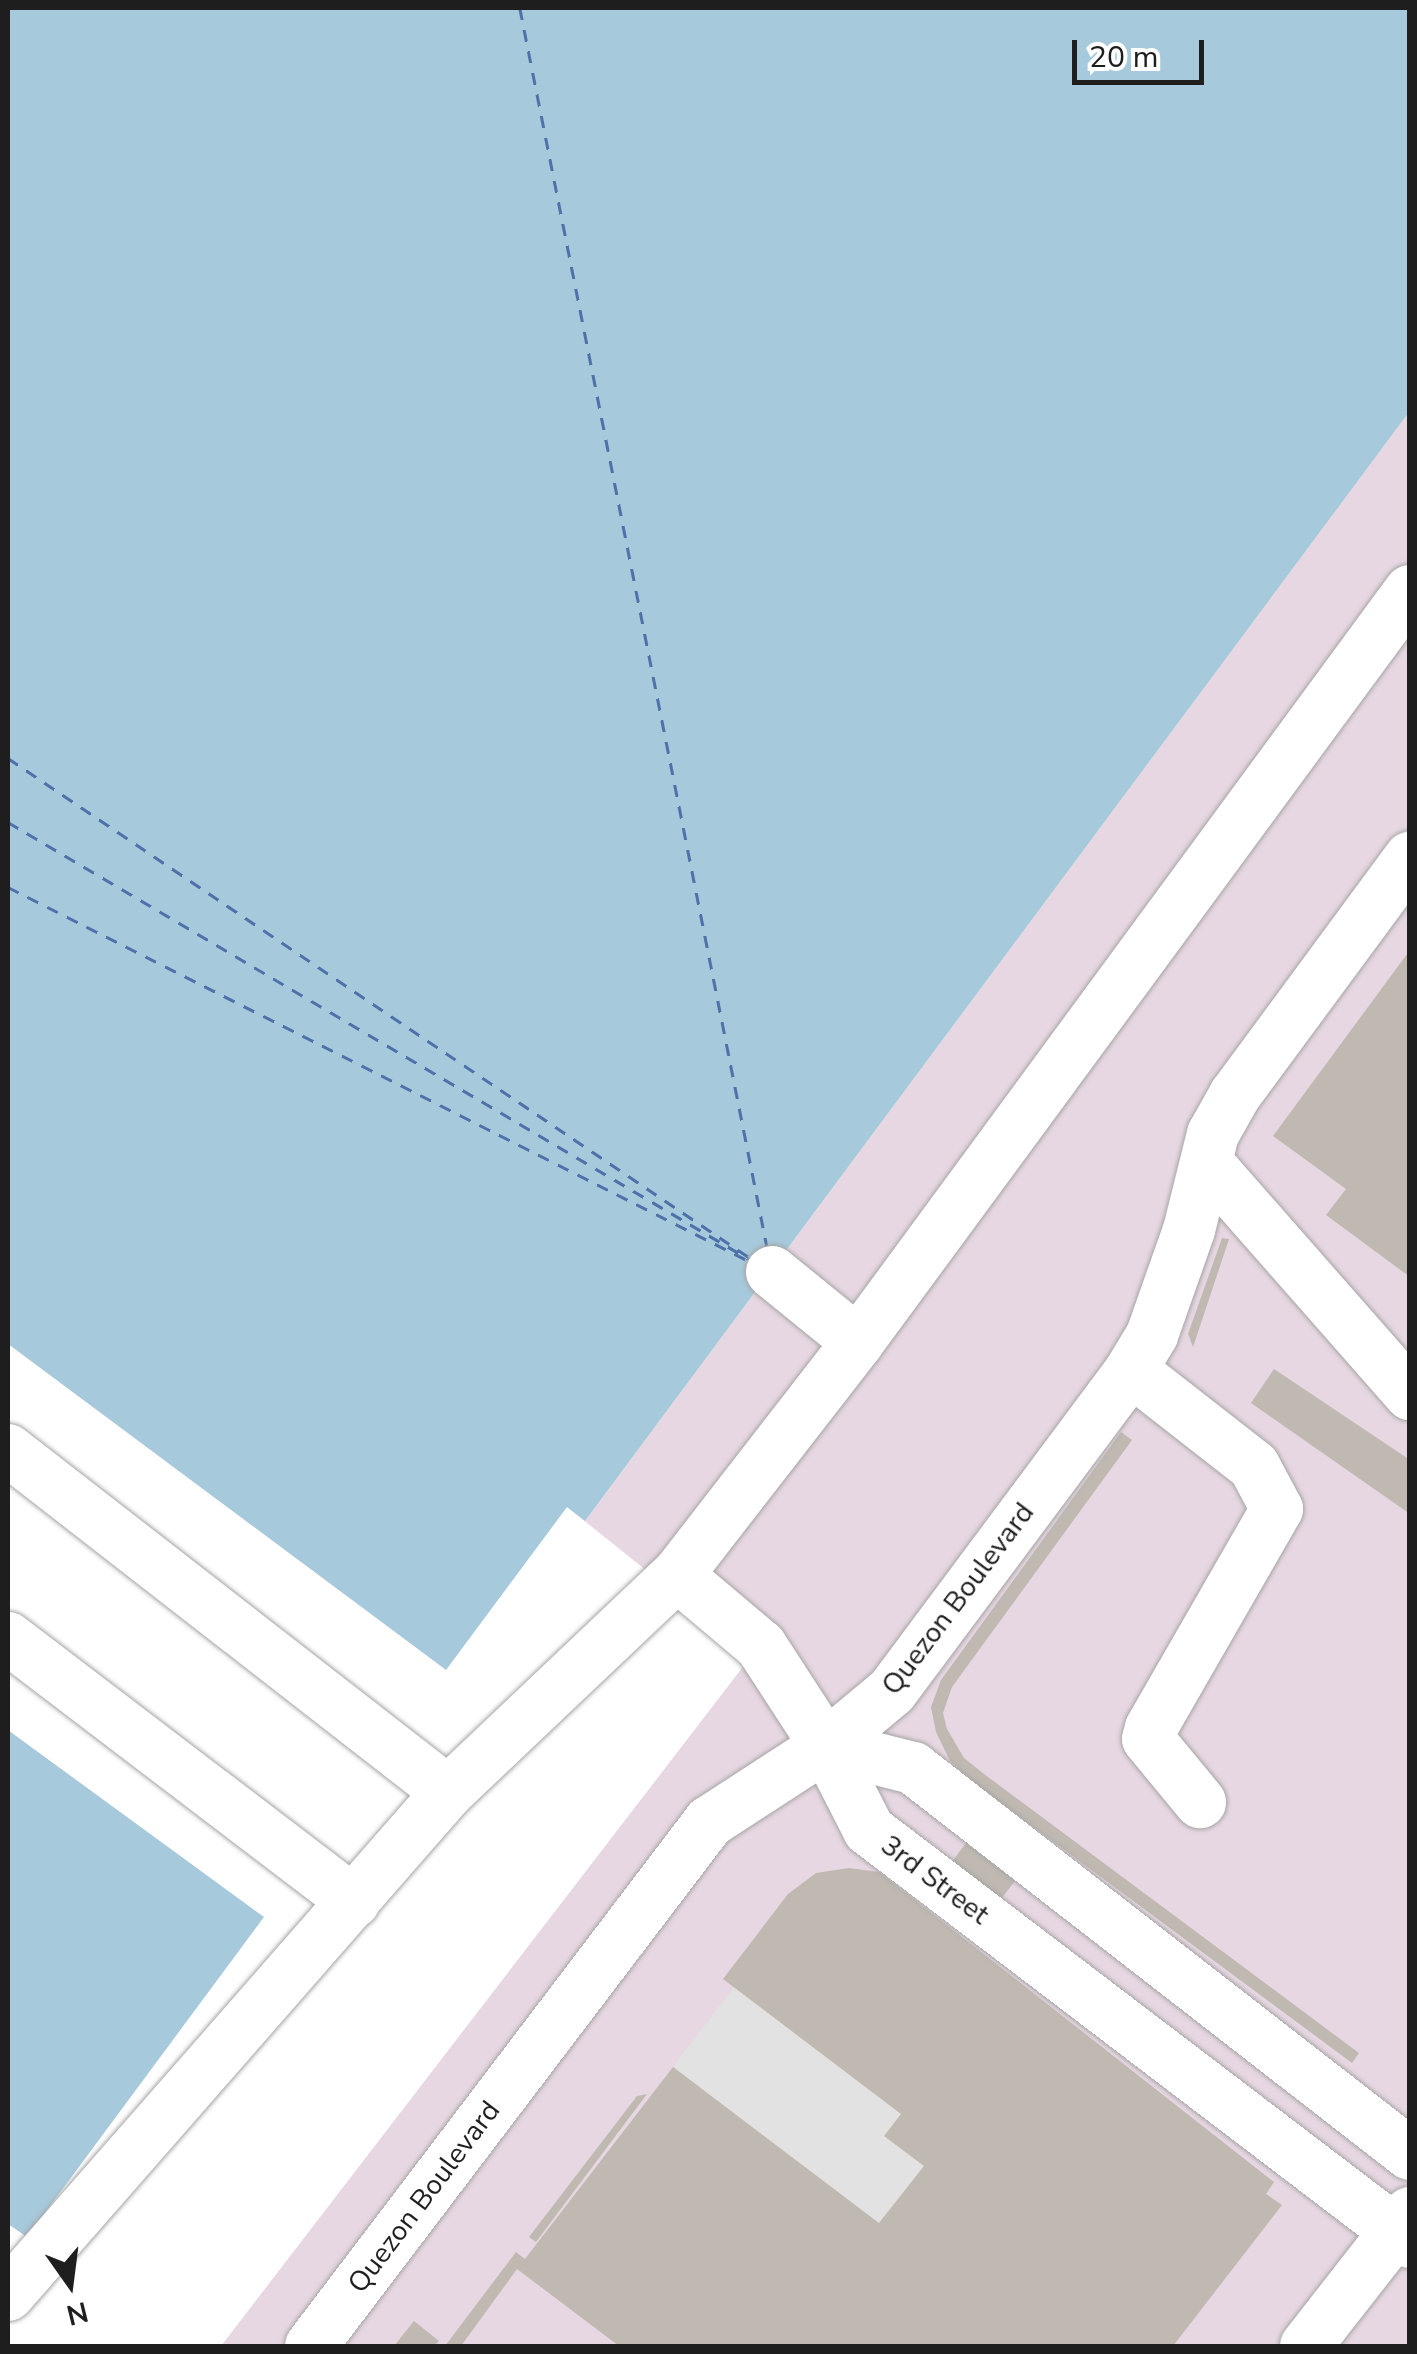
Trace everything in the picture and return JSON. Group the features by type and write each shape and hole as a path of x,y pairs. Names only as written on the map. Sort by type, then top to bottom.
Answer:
{"street":[{"path":"8,2295 448,1792 677,1575 858,1342 1410,591"},
{"name":"Quezon Boulevard","path":"310,2346 709,1822 826,1746 892,1692 1131,1370 1152,1335 1214,1134 1235,1095 1410,858"},
{"path":"1208,1163 1410,1394"},
{"path":"772,1272 858,1342"},
{"path":"1131,1370 1254,1466 1278,1509 1148,1739 1200,1802"},
{"path":"8,1450 448,1792"},
{"name":"3rd Street","path":"677,1575 761,1646 826,1746 869,1830 1405,2229"},
{"path":"8,1638 354,1902"},
{"path":"826,1746 914,1768 1410,2154"},
{"path":"1306,2346 1405,2229"}],"shaded area":[{"path":"1409,412 1409,2346 8,2346 8,2224 26,2237 264,1917 8,1730 8,1344 586,1520"},
{"path":"734,1987 901,2114 885,2136 924,2166 879,2223 673,2067"}],"water":[{"path":"8,8 1409,8 1409,412 585,1521 567,1508 447,1671 8,1344"},
{"path":"8,1730 265,1917 27,2238 8,2224"}],"pier":[{"path":"8,1344 446,1670 567,1507 752,1655 221,2346 8,2346 8,2224 27,2237 264,1917 8,1730"}],"building":[{"path":"1410,950 1410,1277 1326,1215 1346,1189 1273,1136"},
{"path":"1222,1238 1229,1239 1193,1347 1188,1334"},
{"path":"1274,1369 1410,1460 1410,1514 1251,1403"},
{"path":"1121,1432 1132,1440 952,1687 943,1713 947,1729 964,1758 984,1774 1359,2053 1352,2063 973,1782 950,1761 936,1732 931,1707 941,1680"},
{"path":"966,1843 1015,1881 991,1912 942,1875"},
{"path":"849,1868 879,1872 1274,2182 1266,2194 1282,2205 1173,2346 619,2346 517,2269 461,2346 445,2346 516,2252 525,2259 673,2067 879,2223 924,2166 884,2136 901,2114 723,1979 788,1894 816,1873"},
{"path":"647,2094 536,2242 529,2237 637,2096"},
{"path":"414,2321 439,2341 434,2346 394,2346"}],"ferry route":[{"path":"520,8 767,1246"},
{"path":"8,758 750,1258"},
{"path":"8,822 749,1259"},
{"path":"8,887 747,1260"}]}
